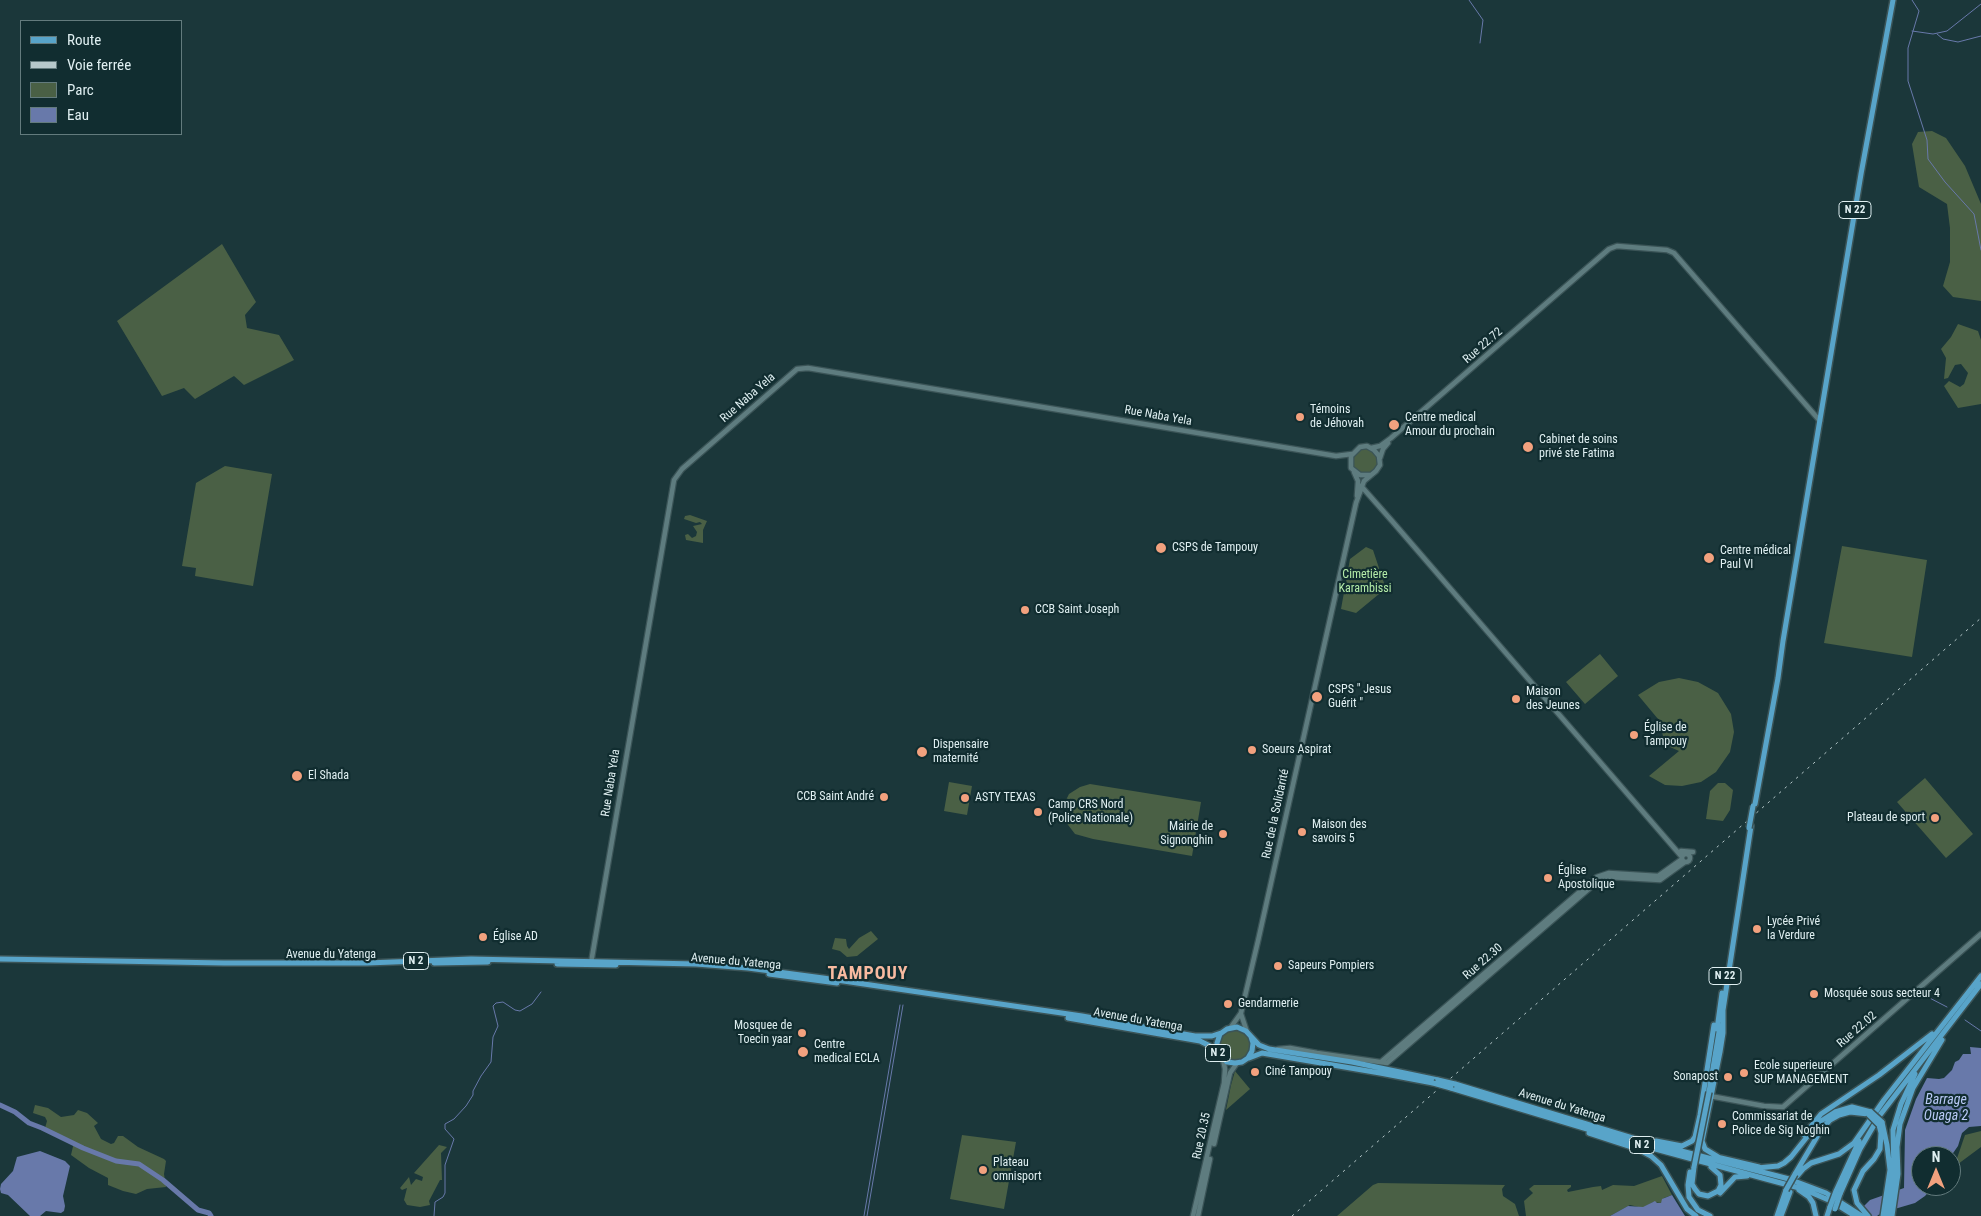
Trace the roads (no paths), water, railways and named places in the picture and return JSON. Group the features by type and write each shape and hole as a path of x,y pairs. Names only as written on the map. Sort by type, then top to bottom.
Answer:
{"main road":[{"name":"N 22","path":"1693,1167 1718,1032 1750,827 1779,666 1860,179 1874,113 1893,0"},
{"name":"Avenue du Yatenga","path":"0,959 354,966 518,961 696,964 757,969 978,1000 1155,1031 1200,1041 1210,1046 1222,1058"},
{"path":"1888,1214 1898,1133 1913,1088 1981,976"},
{"path":"1791,1157 1814,1121 1821,1114 1879,1075 1928,1038 1981,984"},
{"path":"1838,1192 1871,1127 1924,1060 1968,997"},
{"path":"1796,1175 1811,1164 1847,1149 1854,1143 1884,1100 1968,997"},
{"path":"1639,1140 1651,1140 1682,1146 1692,1140 1697,1129 1704,1094 1713,1030 1721,1008"},
{"path":"1721,1008 1723,1033 1702,1141 1705,1149 1736,1166 1767,1168 1778,1166 1791,1157 1818,1123 1826,1116 1845,1108 1862,1109 1870,1113 1880,1124 1886,1137 1892,1192"},
{"name":"N 2","path":"1231,1027 1239,1028 1249,1035 1252,1049 1246,1059 1237,1063 1231,1063 1222,1058 1216,1043 1222,1033 1231,1027"},
{"name":"Avenue du Yatenga","path":"1155,1031 1203,1036 1222,1033"},
{"name":"Avenue du Yatenga","path":"1249,1035 1259,1045 1273,1050 1352,1062 1453,1086 1639,1140 1789,1178 1815,1188 1856,1213"},
{"name":"Avenue du Yatenga","path":"1246,1059 1255,1054 1262,1053 1435,1082"},
{"path":"1888,1214 1894,1174 1892,1137 1894,1122 1906,1091 1924,1060"},
{"name":"Avenue du Yatenga","path":"1453,1086 1699,1162 1785,1184 1816,1194 1862,1216"},
{"path":"1779,1216 1788,1191 1820,1130 1830,1120 1839,1115 1850,1112 1870,1113"},
{"path":"1566,1122 1595,1135 1638,1149 1651,1156 1661,1165 1687,1209 1696,1216"},
{"path":"1868,1216 1856,1213 1854,1190 1863,1171 1880,1149 1880,1124"},
{"path":"1828,1216 1867,1125"},
{"path":"1717,1157 1767,1168"},
{"path":"1693,1167 1692,1184 1694,1189 1703,1195 1714,1194 1718,1191 1722,1185 1722,1179 1718,1171 1699,1162"},
{"path":"1693,1167 1689,1176 1687,1190 1689,1197 1698,1210 1710,1216"},
{"path":"1689,1176 1691,1190 1696,1196 1707,1199 1715,1198 1735,1177 1752,1176"},
{"path":"1785,1184 1809,1197 1813,1203 1816,1216"},
{"path":"1832,1208 1832,1216"}],"street":[{"name":"Rue 22.72","path":"1371,448 1380,446 1391,438 1586,268 1609,249 1617,246 1667,250 1674,253 1820,422"},
{"name":"Rue Naba Yela","path":"591,963 674,480 693,458 797,369 808,368 1336,456"},
{"name":"Rue 22.72","path":"1380,460 1383,448 1391,438"},
{"path":"1360,447 1371,448 1377,452 1380,460 1378,470 1371,475 1362,476 1336,456 1352,454 1360,447"},
{"path":"1352,454 1350,462 1360,486 1683,857 1693,852"},
{"name":"Rue de la Solidarité","path":"1231,1027 1241,1012 1360,486 1371,475"},
{"name":"Rue 22.30","path":"1273,1050 1290,1048 1384,1063 1598,878 1609,873 1658,876 1683,857"},
{"name":"Rue 22.02","path":"1704,1094 1764,1106 1783,1107 1981,934"},
{"name":"Rue de la Solidarité","path":"1241,1012 1249,1035"},
{"name":"Rue 20.35","path":"1193,1216 1224,1083 1225,1066 1222,1058"},
{"name":"Rue 20.35","path":"1198,1216 1230,1073 1237,1063"}],"water":[{"name":"Barrage Ouaga 2","path":"1970,1047 1981,1048 1981,1126 1969,1127 1962,1133 1958,1146 1911,1146 1911,1196 1925,1196 1915,1203 1881,1213 1877,1216 1854,1216 1870,1200 1904,1188 1905,1130 1916,1099 1927,1078 1944,1078 1963,1054 1971,1054"},
{"path":"40,1151 65,1161 70,1166 63,1196 65,1206 64,1211 61,1213 46,1211 40,1216 30,1216 8,1195 1,1193 0,1189 1,1184 13,1171 17,1157"},
{"path":"1672,1195 1685,1216 1610,1216 1628,1206 1643,1207 1655,1201 1661,1203 1662,1199"}],"waterway":[{"path":"1469,0 1483,20 1480,43"},
{"path":"1912,0 1919,11 1908,48 1908,81 1927,140 1928,159 1945,182 1974,214 1981,250"},
{"path":"1912,31 1933,34 1947,31 1981,4"},
{"path":"1937,34 1943,39 1958,42 1981,36"},
{"path":"434,1216 435,1202 443,1197 445,1193 445,1165 454,1139 445,1129 445,1124 454,1119 466,1106 481,1076 491,1062 493,1037 498,1026 493,1006 496,1003 503,1002 520,1011 532,1004 541,992"},
{"path":"1918,992 1947,1007"},
{"path":"864,1216 900,1005"},
{"path":"867,1216 903,1005"},
{"path":"1965,1020 1981,1031"},
{"path":"0,1105 15,1112 29,1123 83,1148 116,1161 139,1164 163,1180 198,1210 209,1213 211,1216"}],"railway":[{"path":"1292,1216 1981,618"}],"place":[{"name":"Témoins de Jéhovah","path":"1300,417"},
{"name":"Centre medical Amour du prochain","path":"1394,425"},
{"name":"Cabinet de soins privé ste Fatima","path":"1528,447"},
{"name":"CSPS de Tampouy","path":"1161,548"},
{"name":"Centre médical Paul VI","path":"1709,558"},
{"name":"CCB Saint Joseph","path":"1025,610"},
{"name":"CSPS \" Jesus Guérit \"","path":"1317,697"},
{"name":"Maison des Jeunes","path":"1516,699"},
{"name":"Église de Tampouy","path":"1634,735"},
{"name":"Soeurs Aspirat","path":"1252,750"},
{"name":"Dispensaire maternité","path":"922,752"},
{"name":"El Shada","path":"297,776"},
{"name":"CCB Saint André","path":"884,797"},
{"name":"ASTY TEXAS","path":"965,798"},
{"name":"Camp CRS Nord (Police Nationale)","path":"1038,812"},
{"name":"Plateau de sport","path":"1935,818"},
{"name":"Maison des savoirs 5","path":"1302,832"},
{"name":"Mairie de Signonghin","path":"1223,834"},
{"name":"Église Apostolique","path":"1548,878"},
{"name":"Lycée Privé la Verdure","path":"1757,929"},
{"name":"Église AD","path":"483,937"},
{"name":"Sapeurs Pompiers","path":"1278,966"},
{"name":"Mosquée sous secteur 4","path":"1814,994"},
{"name":"Gendarmerie","path":"1228,1004"},
{"name":"Mosquee de Toecin yaar","path":"802,1033"},
{"name":"Centre medical ECLA","path":"803,1052"},
{"name":"Ciné Tampouy","path":"1255,1072"},
{"name":"Ecole superieure SUP MANAGEMENT","path":"1744,1073"},
{"name":"Sonapost","path":"1728,1077"},
{"name":"Commissariat de Police de Sig Noghin","path":"1722,1124"},
{"name":"Plateau omnisport","path":"983,1170"}],"district":[{"name":"TAMPOUY","path":"868,974"}],"park label":[{"name":"Cimetière Karambissi","path":"1365,582"}]}
